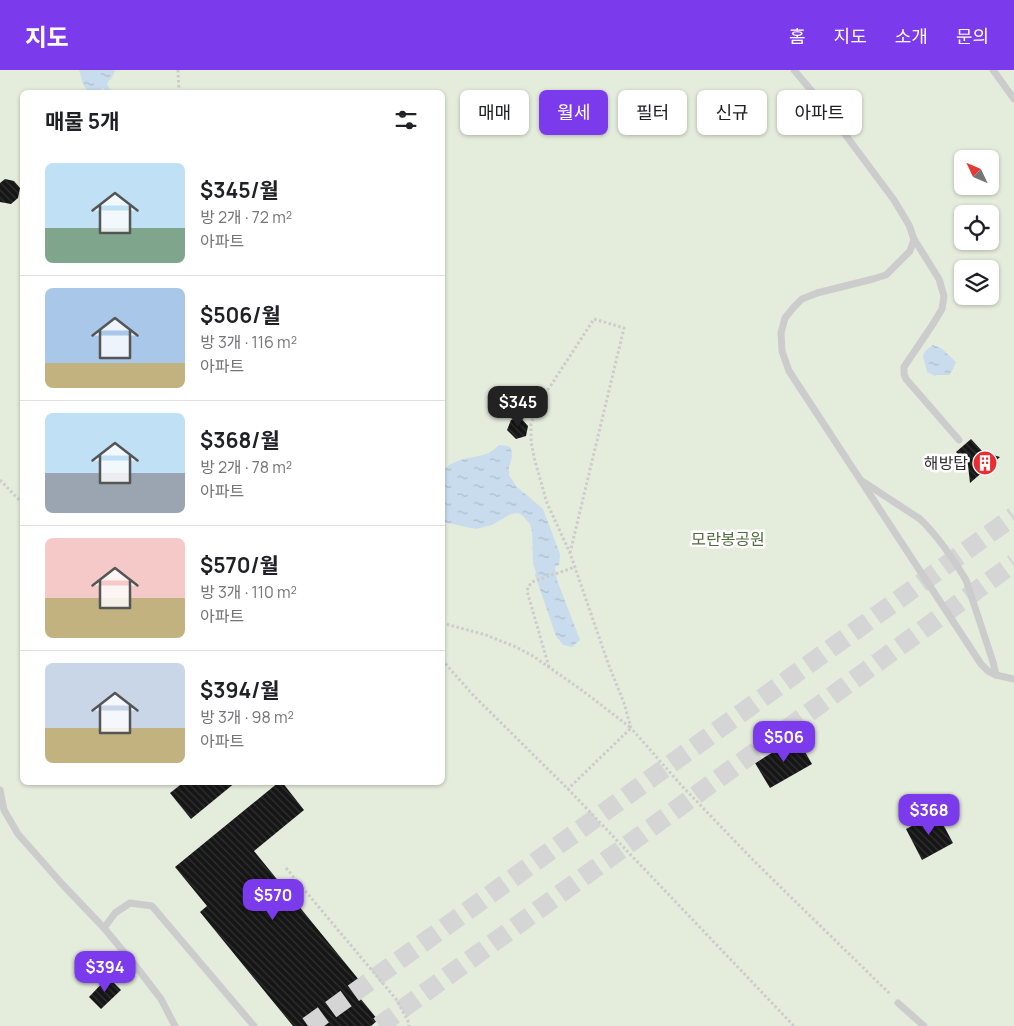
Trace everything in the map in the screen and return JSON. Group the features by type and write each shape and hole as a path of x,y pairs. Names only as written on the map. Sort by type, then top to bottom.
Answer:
{"lane":[{"path":"794,70 821,102 894,200 909,225 914,239 939,279 944,296 942,309 904,367 904,374 906,379 959,440"},
{"path":"993,70 1014,99"},
{"path":"914,239 910,251 886,275 873,280 817,293 802,299 785,318 781,334 782,351 788,371 981,664 988,671 996,675 1014,679"},
{"path":"858,479 928,526 960,569 966,580 996,675"},
{"path":"0,790 4,810 18,834 104,928 138,969 161,999 175,1026"},
{"path":"104,928 115,913 130,903 152,906 254,1026"},
{"path":"898,1003 924,1026"}],"path":[{"path":"178,71 179,90"},
{"path":"570,553 624,328 594,319 538,405 531,424 531,442 547,503 570,553 608,663 624,703 631,728"},
{"path":"0,480 20,501"},
{"path":"550,668 527,592 528,587 532,582 575,567"},
{"path":"445,624 486,636 516,647 533,656 631,728 681,785 753,860 898,1003"},
{"path":"445,663 474,696 568,789 794,1026"},
{"path":"568,789 631,728"},
{"path":"286,868 396,999 409,1026"}],"green space":[{"name":"모란봉공원","path":"0,70 1014,70 1014,1026 0,1026"}],"water":[{"path":"79,70 115,70 107,84 100,90 87,90"},
{"path":"933,345 941,348 956,362 949,375 935,376 927,372 923,356 925,351"},
{"path":"499,445 511,448 512,457 509,475 516,486 543,509 560,554 559,565 555,567 557,580 580,640 572,647 563,645 556,636 535,575 530,524 522,515 518,513 511,514 492,525 476,529 445,522 445,468 464,459 489,453"}],"building":[{"path":"5,179 14,181 20,188 18,198 11,204 0,202 0,183"},
{"path":"521,418 528,426 526,436 516,439 507,430 511,420"},
{"name":"해방탑","path":"971,439 983,452 1000,457 970,483 968,465 956,452"},
{"path":"797,738 812,764 770,788 755,763"},
{"path":"180,785 232,785 191,819 170,793"},
{"path":"275,785 284,785 304,810 254,851 368,991 360,998 378,1020 371,1026 293,1026 200,912 207,906 175,867"},
{"path":"937,813 953,843 922,860 906,829"},
{"path":"108,977 121,990 101,1009 89,997"}],"waterway":[{"path":"95,70 108,90"}],"tunnel":[{"path":"308,1026 1014,516"},
{"path":"379,1026 1014,563"}],"place":[{"name":"해방탑","path":"985,463"}]}
